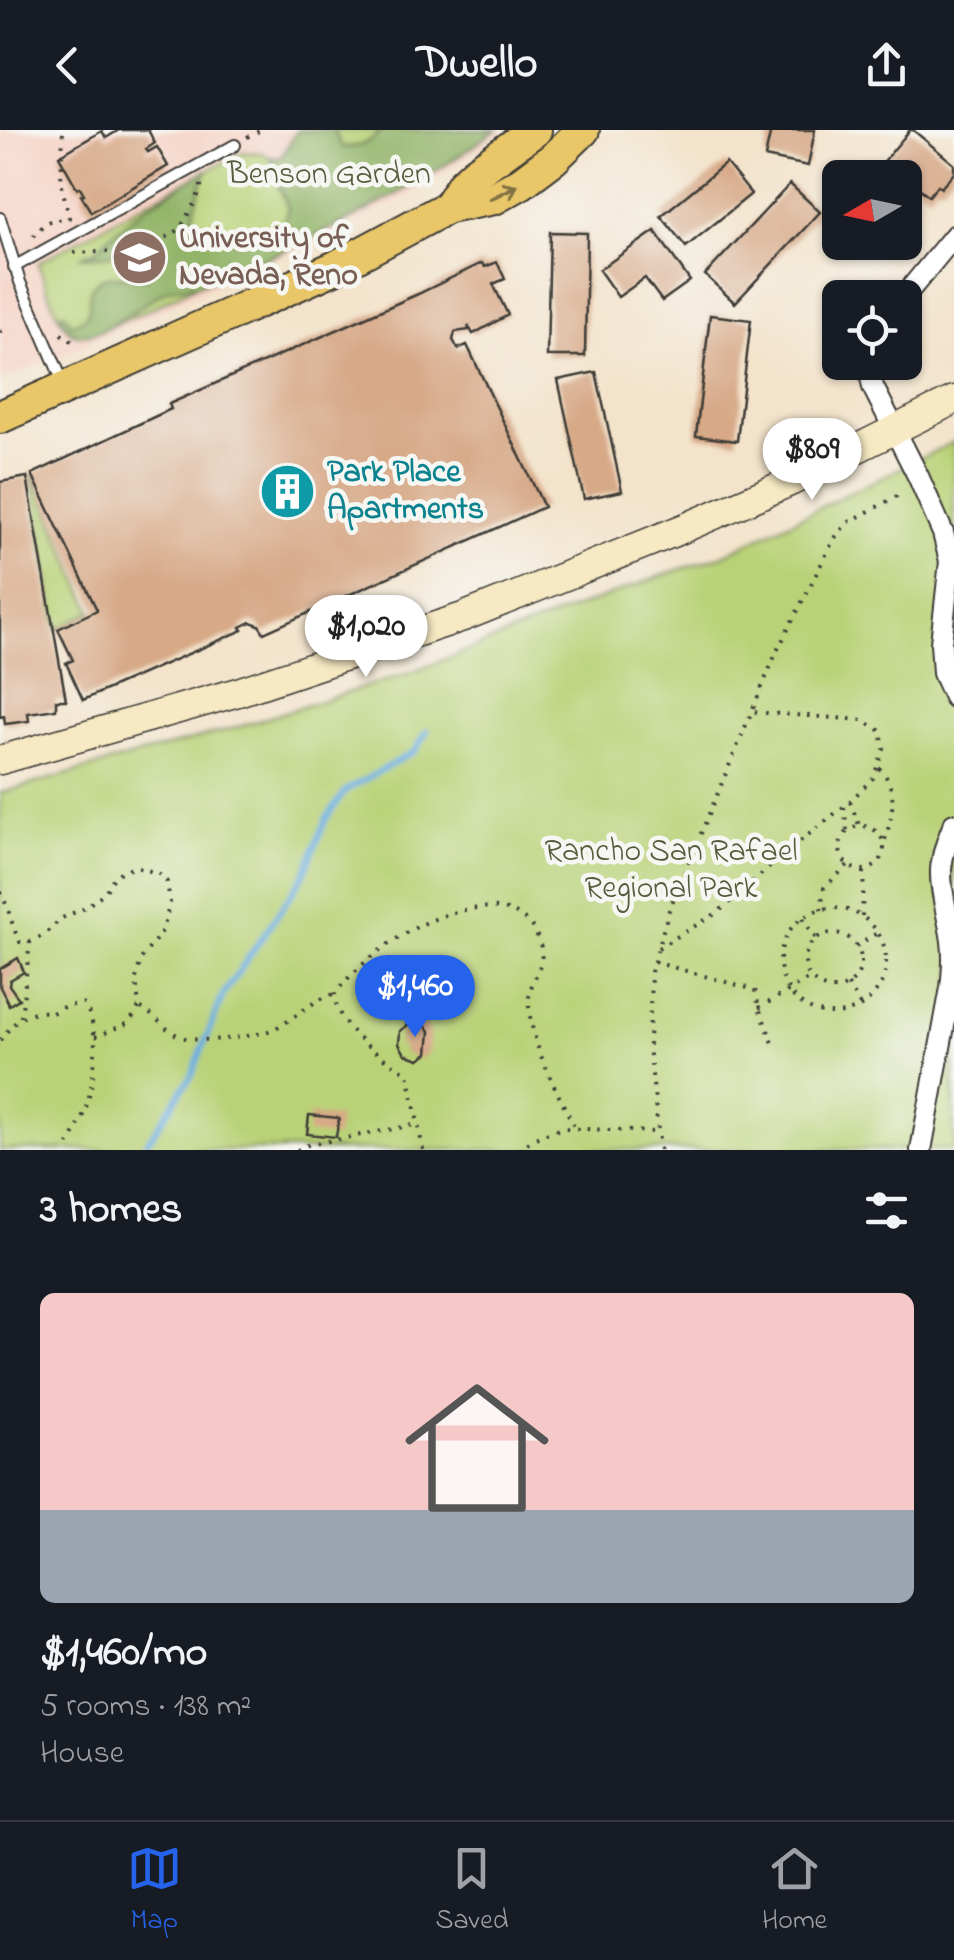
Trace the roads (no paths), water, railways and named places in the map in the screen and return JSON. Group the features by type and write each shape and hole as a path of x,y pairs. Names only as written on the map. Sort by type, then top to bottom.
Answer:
{"main road":[{"path":"448,207 475,173 535,130"},
{"path":"0,417 334,268 448,207 494,198 554,159 582,130"},
{"path":"0,760 238,692 463,617 792,481 954,400"}],"street":[{"path":"918,280 954,236"},
{"path":"872,380 918,476 950,562 941,642 943,673 954,697"},
{"path":"921,1150 952,988 952,940 941,871 954,824"}],"lane":[{"path":"14,266 234,144"},
{"path":"0,218 14,266 66,388"}],"waterway":[{"path":"142,1150 192,1075 223,995 304,875 325,821 345,791 415,751 427,731"}],"place":[{"name":"University of Nevada, Reno","path":"140,257"},
{"name":"Park Place Apartments","path":"288,491"}],"park label":[{"name":"Benson Garden","path":"329,175"},
{"name":"Rancho San Rafael Regional Park","path":"671,870"}]}
